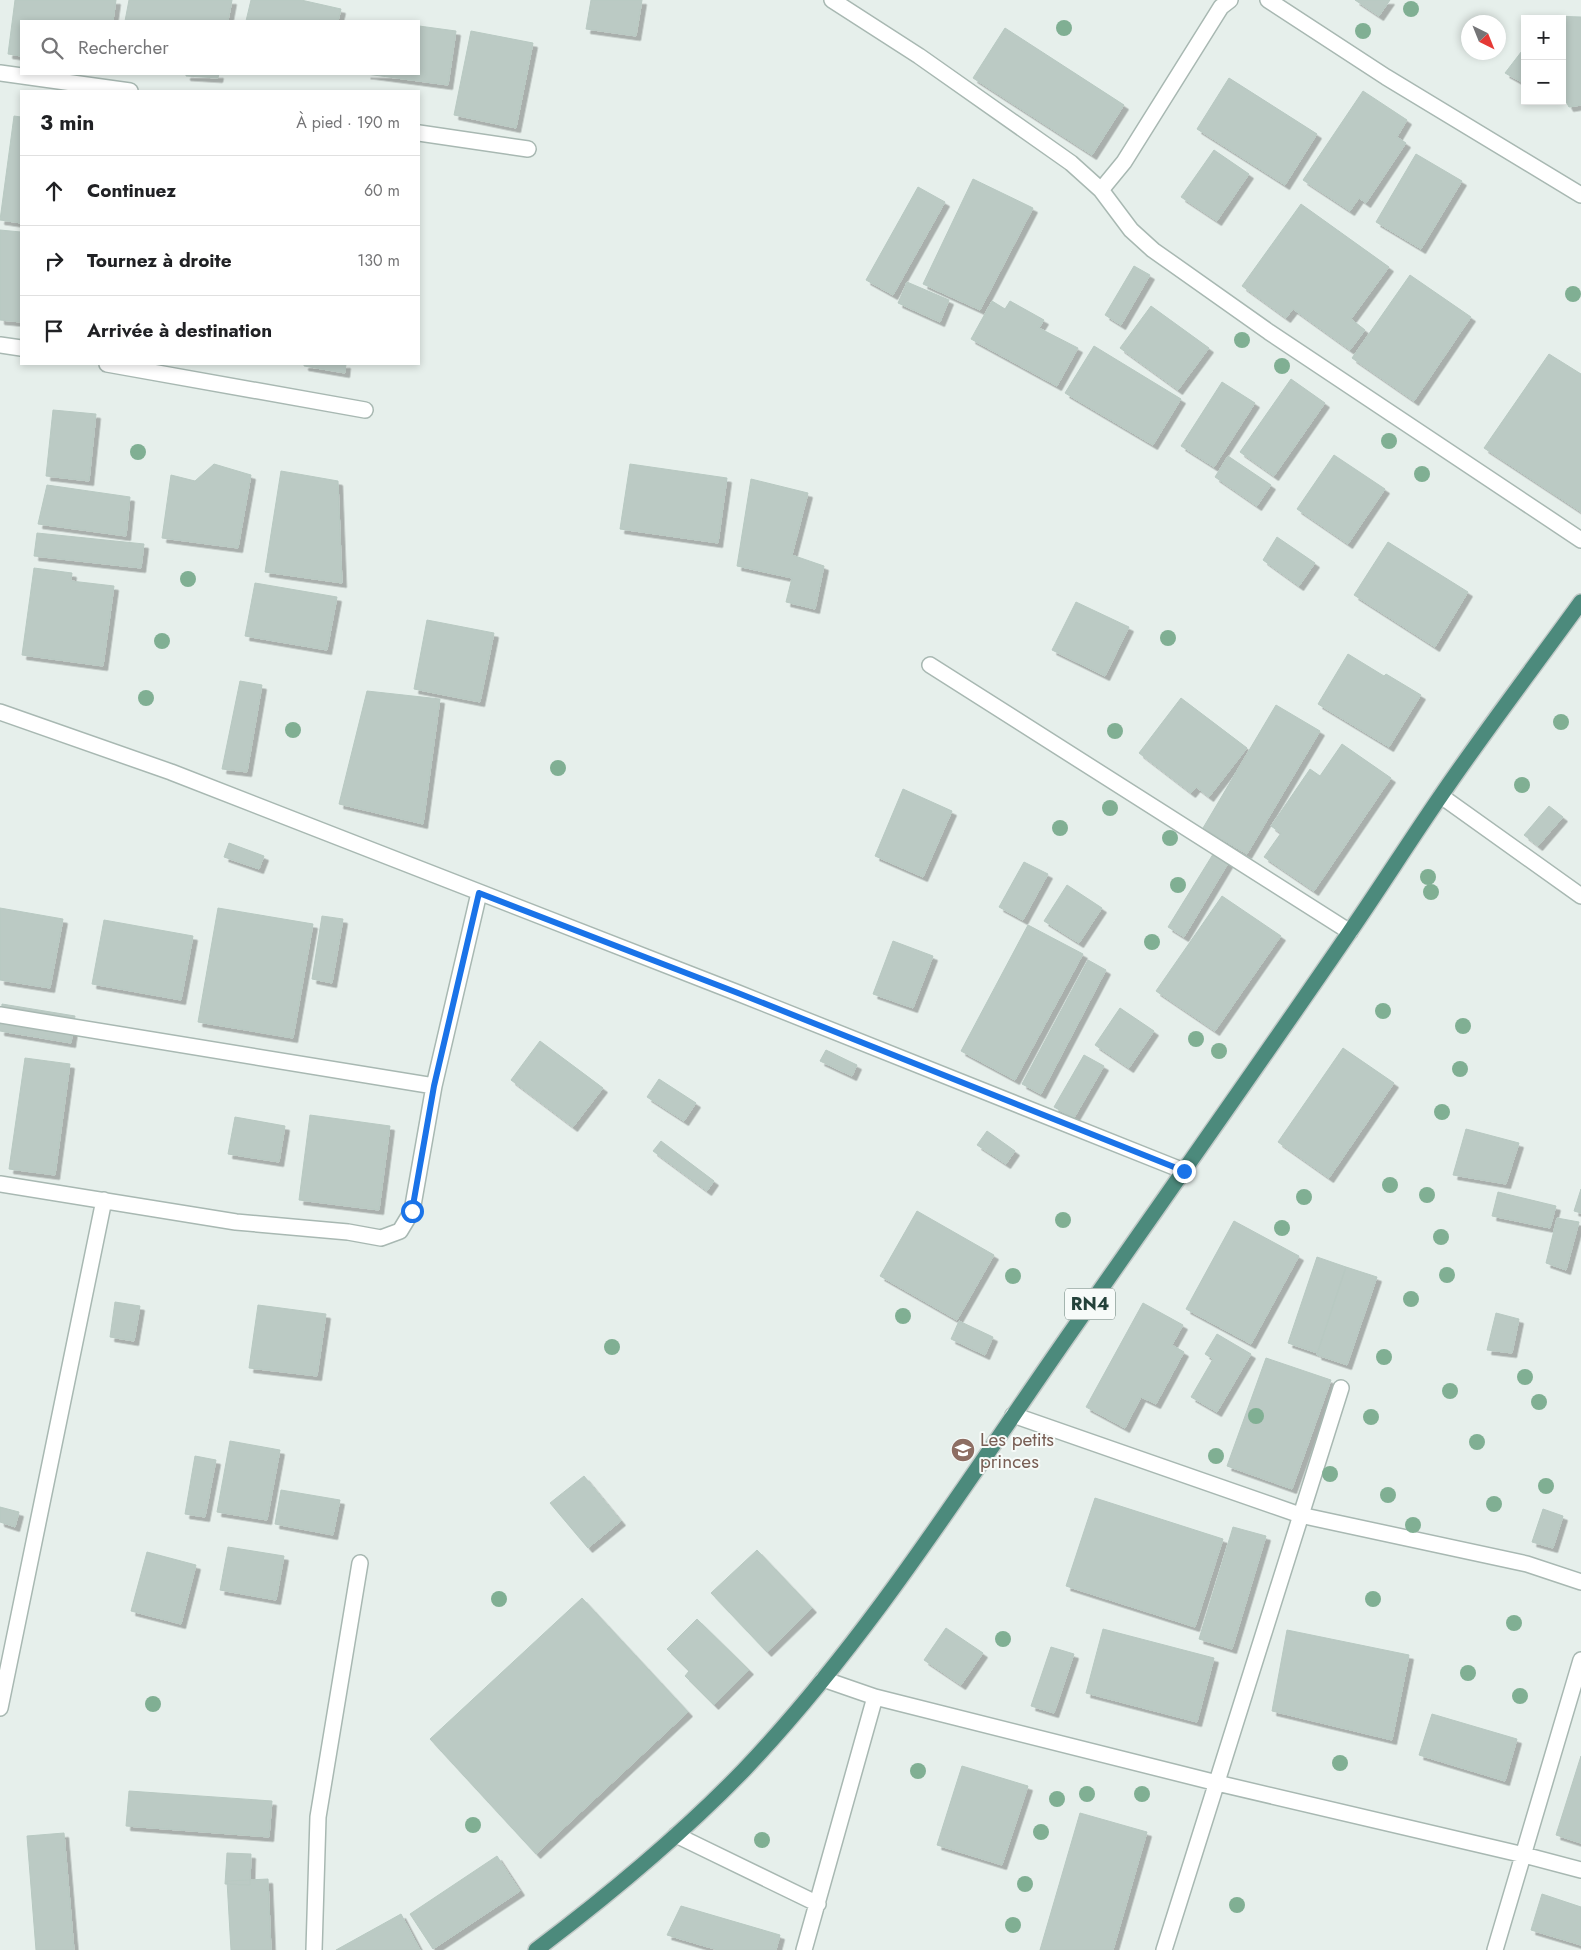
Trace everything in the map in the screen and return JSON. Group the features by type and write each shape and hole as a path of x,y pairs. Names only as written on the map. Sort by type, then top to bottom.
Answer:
{"highway":[{"name":"RN4","path":"536,1950 595,1906 676,1835 744,1769 823,1679 863,1629 936,1528 1350,932 1441,796 1581,602"}],"street":[{"path":"832,0 919,56 1071,163 1101,190 1131,230 1153,250 1269,332 1581,540"},
{"path":"1101,190 1124,162 1222,7 1230,0"},
{"path":"1268,0 1386,77 1581,195"},
{"path":"0,73 123,90"},
{"path":"420,133 528,149"},
{"path":"0,345 20,348"},
{"path":"113,365 365,410"},
{"path":"930,665 1350,932"},
{"path":"0,712 171,772 738,993 1184,1171"},
{"path":"1441,796 1581,896"},
{"path":"0,1184 236,1222 348,1232 381,1238 400,1232 412,1211 434,1086 479,893"},
{"path":"0,1015 434,1086"},
{"path":"0,1708 104,1200"},
{"path":"1164,1950 1341,1388"},
{"path":"1013,1415 1300,1515 1527,1564 1581,1582"},
{"path":"314,1950 318,1817 360,1563"},
{"path":"1495,1950 1581,1660"},
{"path":"823,1679 874,1697 1217,1783 1581,1870"},
{"path":"804,1950 874,1697"},
{"path":"676,1835 818,1904"}],"building":[{"path":"15,0 116,0 113,20 20,20 20,56 8,54"},
{"path":"129,0 232,0 228,20 125,20"},
{"path":"251,0 301,0 341,9 338,20 246,20"},
{"path":"591,0 642,0 636,36 586,29"},
{"path":"1355,0 1390,0 1379,16"},
{"path":"1566,17 1581,17 1581,105 1569,107 1566,101"},
{"path":"420,26 456,31 448,85 373,75 420,75"},
{"path":"1005,28 1124,105 1092,155 973,78"},
{"path":"471,31 533,43 516,128 454,115"},
{"path":"1521,52 1521,82 1505,73"},
{"path":"186,75 219,75 218,78"},
{"path":"1229,78 1317,134 1285,185 1197,129"},
{"path":"1363,91 1407,120 1397,137 1406,143 1366,203 1359,198 1350,211 1303,180"},
{"path":"14,116 20,117 20,223 0,220"},
{"path":"1214,150 1249,174 1217,221 1181,197"},
{"path":"1416,154 1462,181 1421,249 1376,222"},
{"path":"973,179 1033,208 980,310 923,284"},
{"path":"918,187 945,202 893,295 866,280"},
{"path":"1301,204 1389,267 1351,319 1365,330 1350,350 1293,309 1286,318 1242,286"},
{"path":"0,230 20,232 20,322 0,320"},
{"path":"1134,266 1150,275 1121,325 1105,315"},
{"path":"1410,275 1471,317 1414,401 1352,358"},
{"path":"907,282 949,300 940,322 898,303"},
{"path":"992,301 1005,309 1010,301 1044,320 1039,328 1078,348 1057,386 971,339"},
{"path":"1151,306 1209,348 1178,390 1120,348"},
{"path":"1094,346 1181,399 1153,445 1065,393"},
{"path":"1549,354 1581,374 1581,512 1484,448"},
{"path":"304,365 346,365 345,373"},
{"path":"1291,379 1325,403 1274,476 1240,452"},
{"path":"1222,382 1255,403 1214,467 1181,446"},
{"path":"53,410 96,414 89,481 46,476"},
{"path":"1334,455 1385,489 1348,544 1297,509"},
{"path":"1228,456 1271,485 1257,506 1215,477"},
{"path":"214,464 251,475 238,548 162,538 171,475 195,481"},
{"path":"630,464 727,478 718,543 620,529"},
{"path":"281,471 338,481 342,583 265,572"},
{"path":"751,479 808,493 792,555 824,566 815,609 786,602 792,578 737,566"},
{"path":"47,485 130,497 126,536 38,524"},
{"path":"37,533 144,544 141,568 34,556"},
{"path":"1277,537 1315,563 1299,586 1263,560"},
{"path":"1388,542 1468,592 1435,647 1354,595"},
{"path":"34,568 72,573 71,581 114,586 103,666 22,655"},
{"path":"255,583 337,597 327,650 245,636"},
{"path":"1076,602 1129,627 1105,676 1052,650"},
{"path":"427,620 494,633 480,702 414,689"},
{"path":"1348,654 1384,676 1386,674 1421,695 1389,747 1318,704"},
{"path":"240,681 262,685 247,772 222,769"},
{"path":"367,691 440,699 423,824 339,804"},
{"path":"1181,698 1247,748 1209,797 1196,787 1191,793 1139,753"},
{"path":"1276,705 1320,731 1247,854 1203,828"},
{"path":"1342,744 1391,778 1314,891 1264,857 1281,833 1271,826 1310,769 1320,776"},
{"path":"903,789 952,811 923,877 875,856"},
{"path":"1549,806 1563,817 1538,846 1524,835"},
{"path":"229,843 264,856 259,869 224,857"},
{"path":"1215,851 1230,860 1184,937 1168,927"},
{"path":"1024,862 1048,874 1023,920 999,907"},
{"path":"1067,885 1102,908 1079,943 1044,921"},
{"path":"1222,896 1281,936 1215,1031 1156,991"},
{"path":"0,908 63,919 50,988 0,980"},
{"path":"218,908 313,924 293,1038 198,1022"},
{"path":"322,916 343,919 332,983 312,979"},
{"path":"104,920 193,936 181,1000 92,984"},
{"path":"1028,925 1083,954 1015,1080 961,1051"},
{"path":"893,941 933,956 913,1008 873,994"},
{"path":"1088,960 1106,970 1041,1094 1022,1084"},
{"path":"2,1004 75,1016 71,1043 0,1031"},
{"path":"1120,1008 1154,1031 1129,1068 1095,1045"},
{"path":"540,1041 603,1088 573,1127 511,1080"},
{"path":"1343,1048 1394,1083 1329,1178 1278,1142"},
{"path":"826,1050 857,1065 852,1076 820,1061"},
{"path":"1084,1055 1104,1066 1074,1118 1054,1107"},
{"path":"25,1058 70,1064 55,1175 9,1169"},
{"path":"659,1079 696,1103 684,1121 647,1097"},
{"path":"310,1115 390,1126 379,1210 299,1200"},
{"path":"235,1117 285,1126 279,1162 228,1154"},
{"path":"1466,1129 1519,1143 1506,1184 1453,1175"},
{"path":"987,1131 1015,1151 1006,1164 977,1145"},
{"path":"661,1141 714,1181 707,1191 653,1151"},
{"path":"1581,1189 1581,1213 1574,1211"},
{"path":"1498,1192 1556,1206 1550,1228 1492,1216"},
{"path":"917,1211 994,1255 957,1320 880,1276"},
{"path":"1557,1218 1579,1222 1566,1270 1546,1263"},
{"path":"1234,1221 1299,1256 1251,1344 1186,1309"},
{"path":"1317,1257 1346,1267 1317,1353 1288,1343"},
{"path":"1346,1267 1377,1277 1347,1365 1317,1355"},
{"path":"115,1302 140,1306 134,1341 110,1337"},
{"path":"1143,1303 1183,1325 1172,1345 1184,1352 1156,1404 1141,1397 1125,1428 1086,1407"},
{"path":"258,1305 326,1314 317,1376 249,1368"},
{"path":"1496,1313 1519,1319 1512,1353 1487,1350"},
{"path":"959,1321 993,1337 985,1355 951,1339"},
{"path":"1217,1334 1251,1354 1217,1412 1191,1397 1213,1359 1205,1354"},
{"path":"1266,1358 1331,1380 1292,1489 1227,1466"},
{"path":"230,1441 280,1450 267,1520 217,1512"},
{"path":"195,1456 216,1460 205,1517 185,1514"},
{"path":"584,1476 621,1521 588,1548 550,1503"},
{"path":"281,1490 340,1500 333,1535 275,1524"},
{"path":"1095,1498 1223,1539 1195,1627 1066,1586"},
{"path":"0,1507 19,1512 15,1527 0,1522"},
{"path":"1543,1509 1563,1516 1553,1548 1532,1542"},
{"path":"1233,1527 1266,1536 1232,1649 1199,1639"},
{"path":"228,1547 284,1556 276,1600 220,1590"},
{"path":"757,1550 812,1608 767,1652 711,1593"},
{"path":"147,1552 196,1565 181,1624 131,1611"},
{"path":"582,1598 688,1712 536,1854 430,1739"},
{"path":"697,1619 749,1670 714,1705 685,1676 689,1671 667,1649"},
{"path":"946,1628 983,1653 961,1685 924,1660"},
{"path":"1103,1629 1214,1658 1197,1722 1086,1693"},
{"path":"1287,1630 1409,1655 1392,1740 1272,1711"},
{"path":"1051,1647 1074,1654 1054,1713 1031,1706"},
{"path":"1432,1714 1517,1739 1505,1781 1419,1755"},
{"path":"1581,1756 1581,1843 1556,1835"},
{"path":"962,1766 1028,1786 1002,1865 937,1845"},
{"path":"129,1791 272,1801 269,1837 126,1826"},
{"path":"1080,1813 1147,1832 1113,1950 1040,1950"},
{"path":"64,1833 74,1950 36,1950 27,1836"},
{"path":"227,1853 251,1854 250,1885 225,1884"},
{"path":"497,1856 520,1891 433,1949 410,1914"},
{"path":"268,1879 271,1950 231,1950 227,1881"},
{"path":"1542,1894 1581,1907 1581,1945 1531,1930"},
{"path":"681,1906 780,1935 776,1950 718,1950 667,1935"},
{"path":"401,1914 420,1950 336,1950"}],"place":[{"name":"Les petits princes","path":"963,1450"}],"route":[{"path":"412,1211 434,1086 479,893 738,993 1184,1171"}]}
